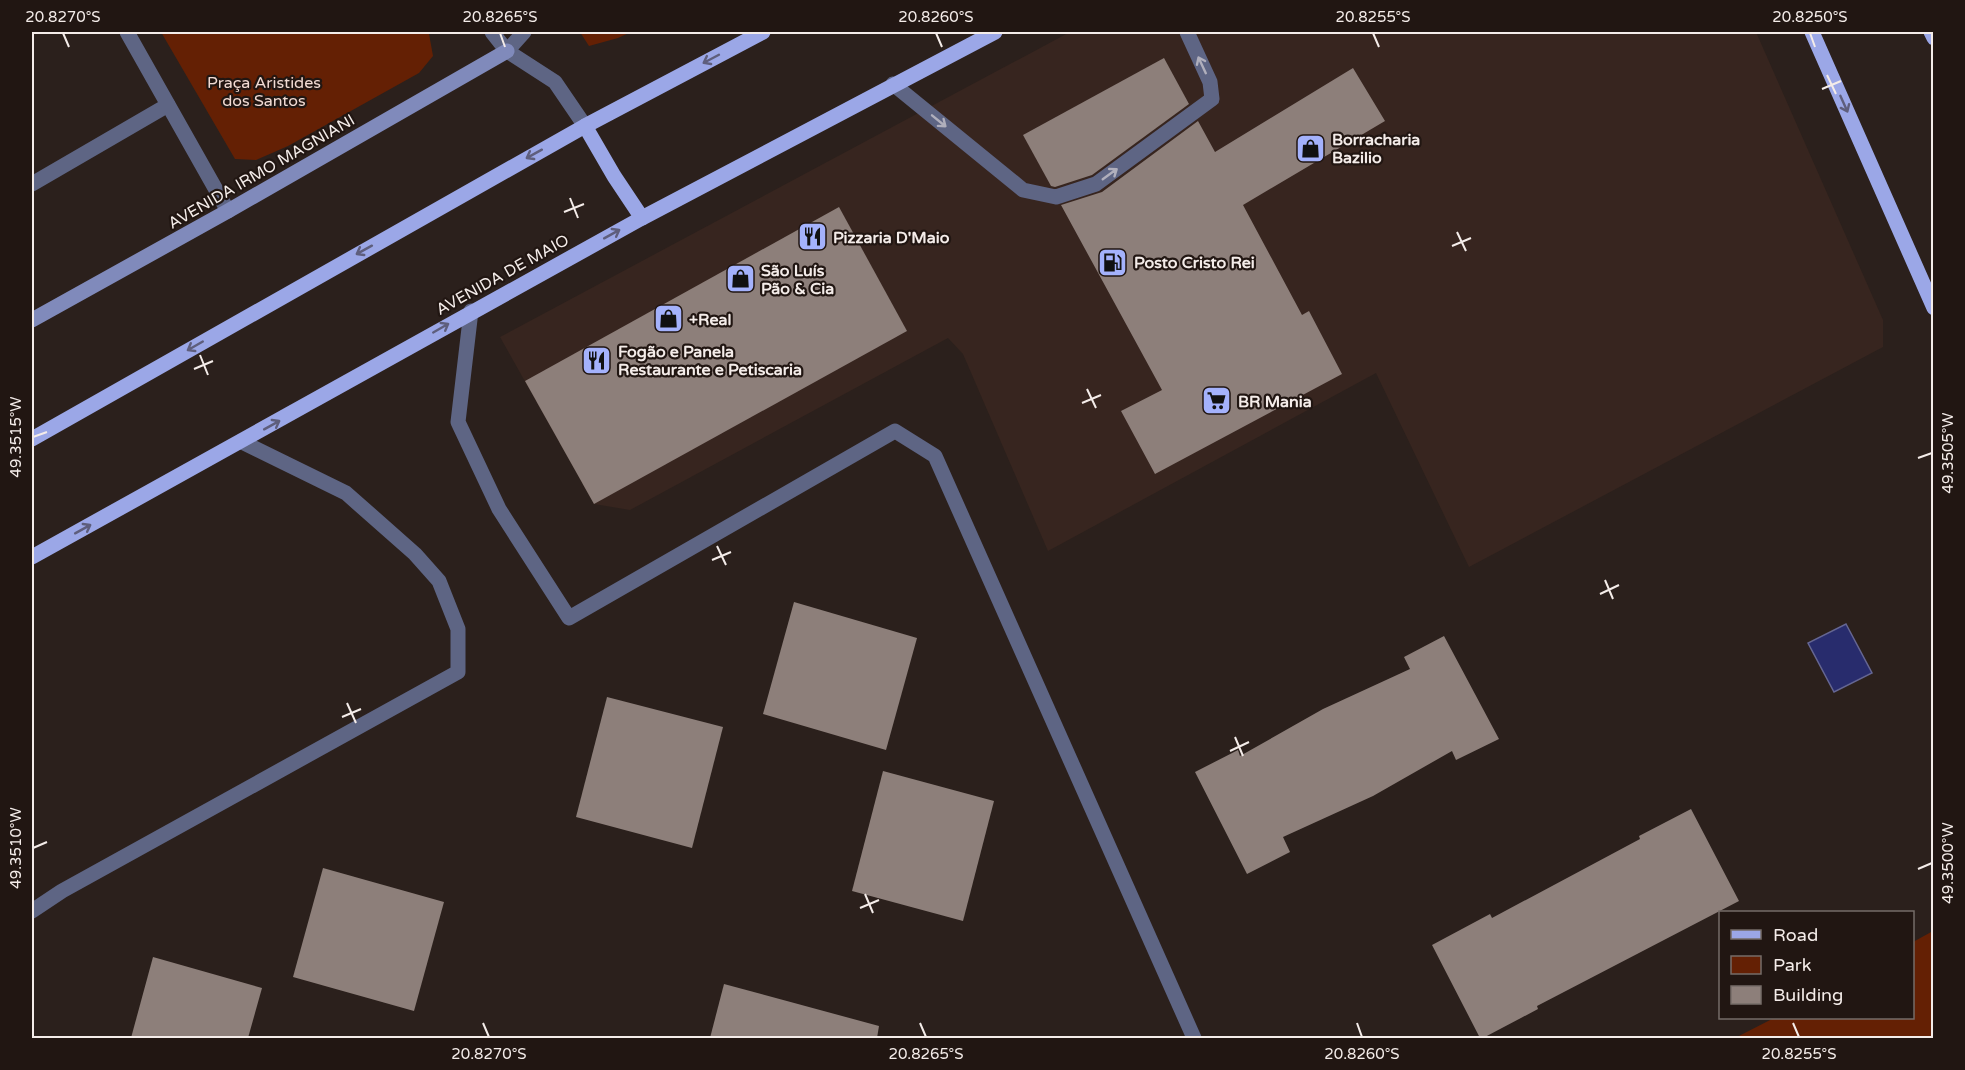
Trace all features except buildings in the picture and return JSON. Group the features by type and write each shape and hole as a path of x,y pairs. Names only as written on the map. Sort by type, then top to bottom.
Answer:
{"main road":[{"path":"32,439 585,126 763,32"},
{"name":"AVENIDA DE MAIO","path":"32,557 642,218 995,32"},
{"path":"1812,32 1934,308"},
{"path":"1931,32 1934,38"},
{"path":"585,126 642,218"}],"street":[{"path":"127,32 228,211"},
{"path":"492,32 507,51 555,82 585,126"},
{"path":"507,51 524,32"},
{"path":"893,84 1023,190 1056,197 1096,184 1212,99 1210,82 1186,32"},
{"name":"AVENIDA IRMO MAGNIANI","path":"32,320 507,51"},
{"path":"32,184 168,105"},
{"path":"471,312 458,422 499,509 569,618 895,431 935,456 1194,1038"},
{"path":"32,911 62,891 458,672 458,629 439,581 415,554 346,493 242,442"}],"shaded area":[{"path":"1070,32 1756,32 1883,320 1883,347 1469,567 1376,373 1048,551 963,354 948,338 630,510 594,504 500,337"},
{"path":"1846,624 1872,673 1834,692 1808,643"}],"green space":[{"name":"Praça Aristides dos Santos","path":"161,32 427,32 433,56 419,73 288,146 256,160 235,159"},
{"path":"580,32 631,32 589,46"},
{"path":"1933,931 1933,1038 1735,1038 1772,1019 1914,1019 1914,941"}],"place":[{"name":"Borracharia Bazilio","path":"1311,148"},
{"name":"Pizzaria D'Maio","path":"812,237"},
{"name":"Posto Cristo Rei","path":"1113,262"},
{"name":"São Luís Pão & Cia","path":"740,279"},
{"name":"+Real","path":"668,319"},
{"name":"Fogão e Panela Restaurante e Petiscaria","path":"597,360"},
{"name":"BR Mania","path":"1217,401"}]}
